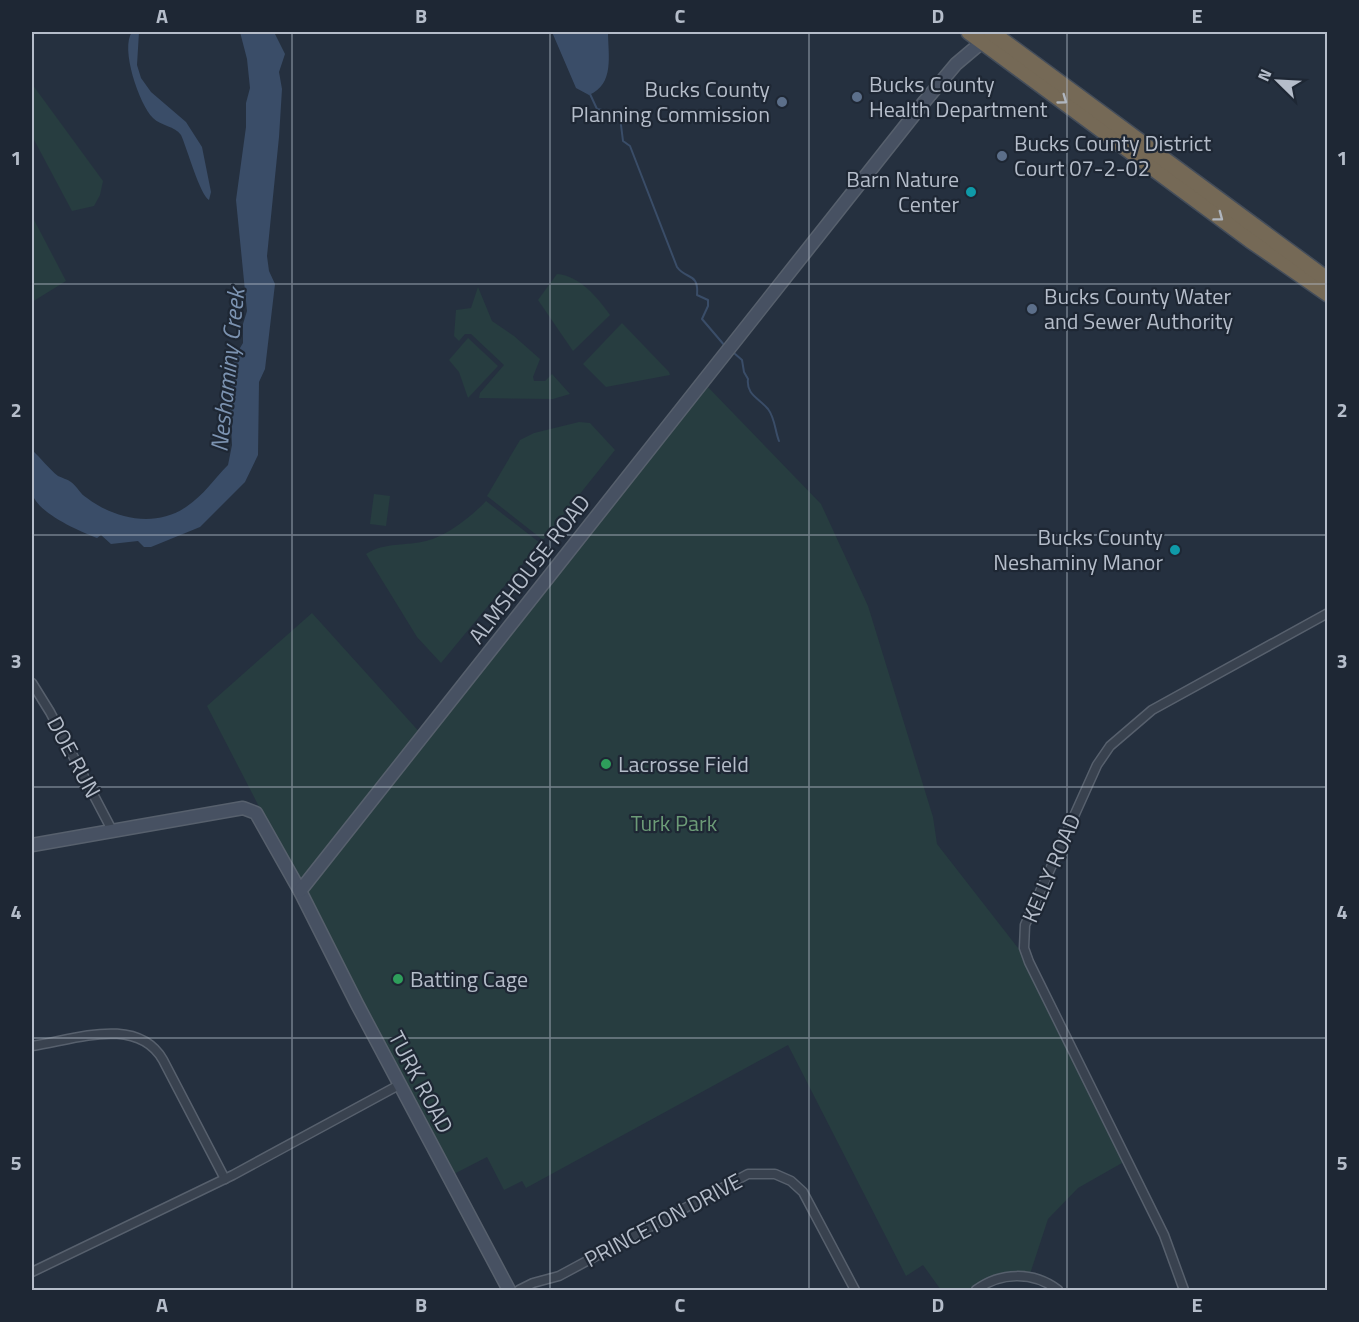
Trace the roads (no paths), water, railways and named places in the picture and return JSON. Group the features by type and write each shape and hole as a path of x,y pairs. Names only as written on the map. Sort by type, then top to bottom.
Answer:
{"highway":[{"path":"969,32 991,34 1328,280"},
{"path":"991,34 1250,240 1328,294"}],"street":[{"name":"ALMSHOUSE ROAD","path":"300,891 898,135 949,72 991,34"},
{"name":"KELLY ROAD","path":"1184,1290 1172,1252 1149,1202 1029,962 1024,948 1025,925 1097,765 1110,746 1152,710 1328,613"},
{"name":"DOE RUN","path":"32,684 50,712 113,832"},
{"path":"32,845 243,808 256,813 300,891"},
{"name":"TURK ROAD","path":"300,891 399,1085 509,1290"},
{"path":"32,1046 118,1032 143,1038 158,1051 225,1179"},
{"path":"32,1272 225,1179 399,1085"},
{"name":"PRINCETON DRIVE","path":"519,1290 533,1283 559,1276 748,1174 761,1172 783,1177 803,1192 855,1290"},
{"path":"976,1290 998,1277 1015,1276 1036,1279 1058,1290"}],"water":[{"path":"132,32 139,32 137,65 141,78 151,92 186,122 202,147 211,192 209,200 198,181 181,135 153,118 142,101 133,76 128,50"},
{"path":"240,32 274,32 285,54 279,72 282,89 279,137 267,256 269,271 275,284 265,369 259,382 258,455 245,482 200,527 151,547 144,547 138,541 111,544 101,535 97,538 60,520 35,500 30,483 32,450 58,476 71,482 98,505 122,516 148,519 174,514 186,507 204,492 228,465 232,445 230,407 232,368 234,358 243,343 243,324 247,311 236,200 246,127 246,103 250,88 247,59"},
{"path":"552,32 608,32 608,68 603,84 597,90 589,95 576,88"}],"waterway":[{"path":"590,94 597,109 613,112 620,117 623,141 630,146 677,267 694,279 697,295 708,300 708,306 702,319 725,346"},
{"path":"734,353 742,360 751,393 764,405 774,420 779,441"}],"place":[{"name":"Bucks County Health Department","path":"857,97"},
{"name":"Bucks County Planning Commission","path":"782,102"},
{"name":"Bucks County District Court 07-2-02","path":"1002,156"},
{"name":"Barn Nature Center","path":"971,192"},
{"name":"Bucks County Water and Sewer Authority","path":"1032,309"},
{"name":"Bucks County Neshaminy Manor","path":"1175,550"},
{"name":"Lacrosse Field","path":"606,764"},
{"name":"Batting Cage","path":"398,979"}],"water label":[{"name":"Neshaminy Creek","path":"227,370"}],"park label":[{"name":"Turk Park","path":"674,823"}]}
